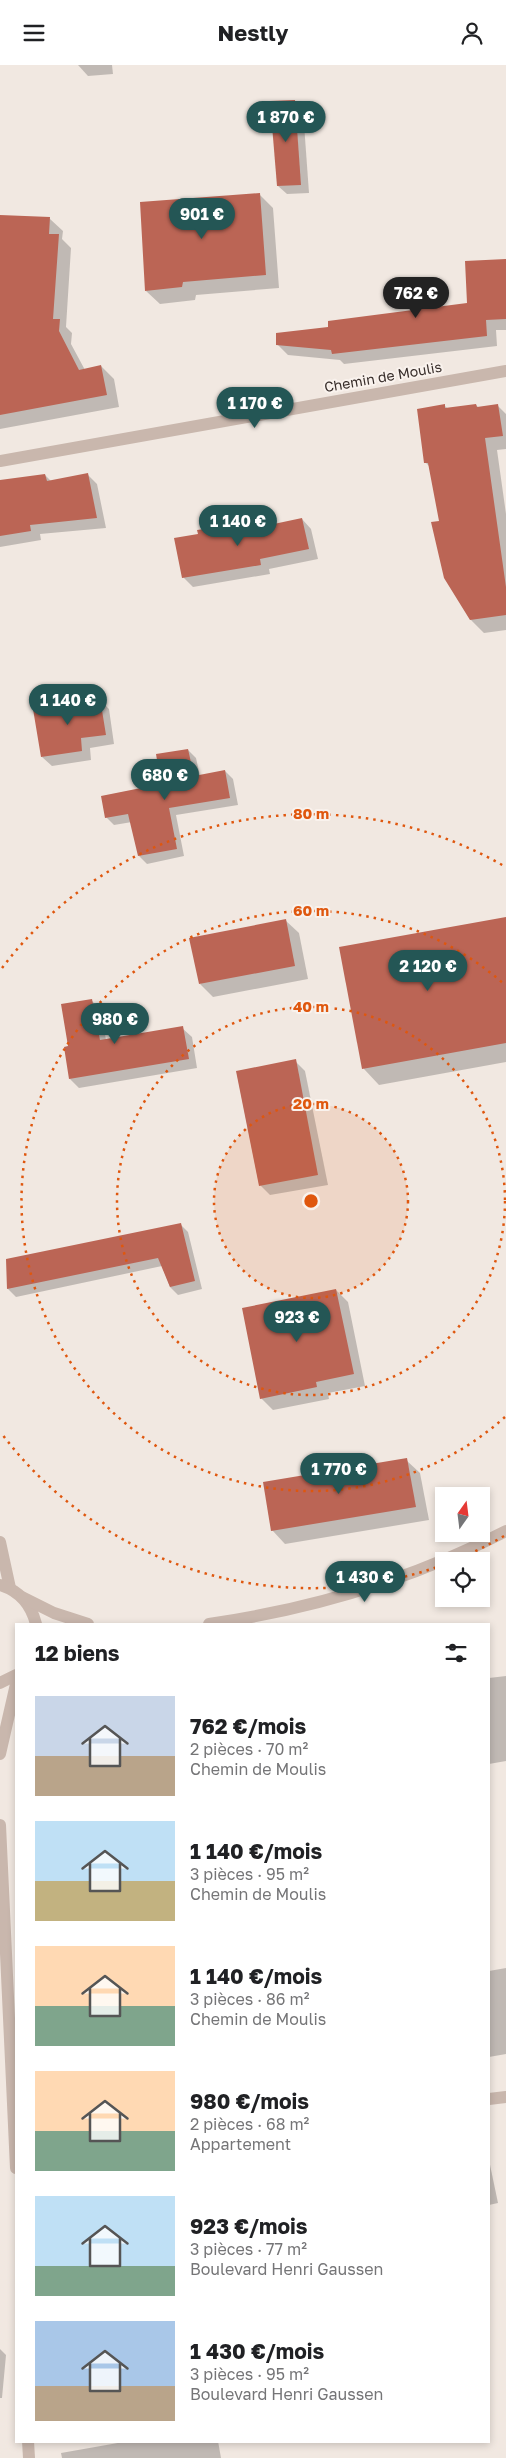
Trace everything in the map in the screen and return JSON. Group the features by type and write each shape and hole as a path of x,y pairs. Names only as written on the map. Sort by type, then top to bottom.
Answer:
{"street":[{"name":"Chemin de Moulis","path":"0,461 506,371"},
{"path":"214,1623 320,1603 413,1573 471,1550 506,1531"},
{"path":"0,1541 5,1587 54,1613 85,1623"},
{"path":"22,1597 32,1610 36,1623"},
{"path":"0,1683 15,1676"},
{"path":"0,1754 15,1688"},
{"path":"0,1825 15,2147"},
{"path":"490,2099 506,2097"},
{"path":"28,2443 29,2458"}],"building":[{"path":"295,100 301,185 277,186 270,101"},
{"path":"260,193 266,275 183,282 182,287 145,291 140,202"},
{"path":"0,215 50,217 49,234 59,234 53,319 60,319 59,331 79,370 101,365 107,395 0,415"},
{"path":"506,259 506,319 486,320 487,336 332,354 331,350 276,345 276,333 328,327 328,321 467,303 465,261"},
{"path":"445,404 445,408 476,404 477,407 498,404 503,436 485,438 506,587 506,615 470,620 444,578 431,522 439,521 428,463 424,463 417,409"},
{"path":"88,473 97,518 30,525 31,531 0,536 0,480 45,474 47,481"},
{"path":"302,518 309,549 260,559 261,565 182,578 174,538 198,534 197,530 254,522 255,528"},
{"path":"100,698 106,735 81,738 82,751 41,757 33,709"},
{"path":"188,749 194,776 225,770 230,798 169,808 177,849 138,856 128,814 105,818 101,796 161,784 156,754"},
{"path":"506,917 506,1043 362,1069 339,947"},
{"path":"286,919 295,966 199,984 189,938"},
{"path":"92,999 100,1040 183,1026 189,1059 69,1079 64,1047 68,1046 61,1004"},
{"path":"296,1059 318,1175 259,1186 236,1071"},
{"path":"181,1223 195,1281 170,1287 158,1258 7,1289 6,1259"},
{"path":"336,1289 354,1374 316,1382 317,1387 260,1399 242,1308"},
{"path":"407,1458 416,1507 271,1531 263,1482"}]}
